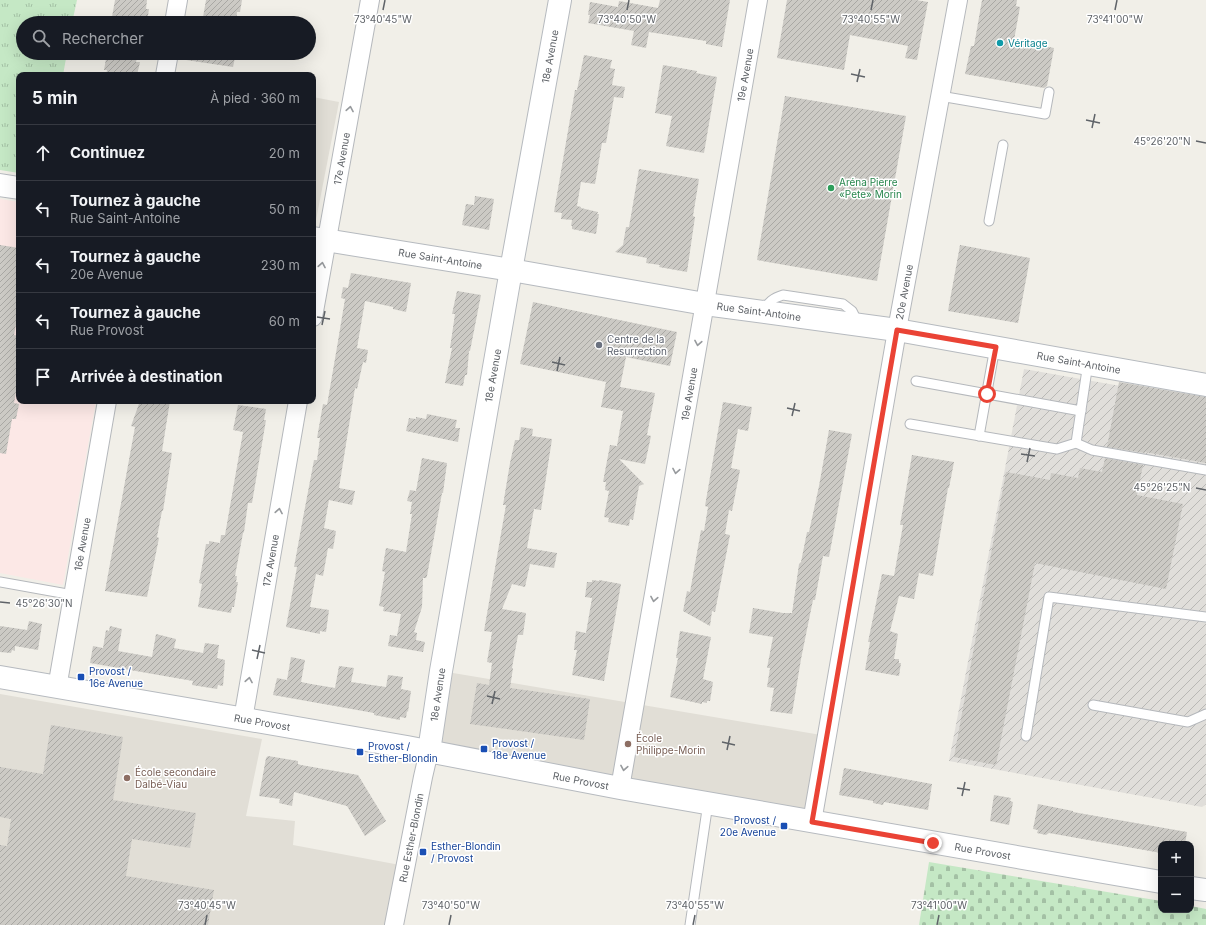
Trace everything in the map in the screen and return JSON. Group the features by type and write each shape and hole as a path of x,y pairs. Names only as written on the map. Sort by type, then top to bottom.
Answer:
{"street":[{"path":"175,16 178,0"},
{"name":"17e Avenue","path":"316,284 320,239 370,0"},
{"name":"18e Avenue","path":"429,751 441,671 560,0"},
{"name":"19e Avenue","path":"620,788 758,0"},
{"name":"20e Avenue","path":"812,822 897,330 958,0"},
{"path":"166,72 168,60"},
{"path":"0,185 16,188"},
{"name":"Rue Saint-Antoine","path":"320,239 511,270 705,304 897,330 1206,385"},
{"name":"16e Avenue","path":"57,688 106,404"},
{"name":"17e Avenue","path":"243,719 297,404"},
{"name":"Rue Provost","path":"0,677 429,751 620,788 1158,881"},
{"name":"Rue Esther-Blondin","path":"394,925 429,751"},
{"path":"1194,888 1206,890"}],"lane":[{"path":"940,96 1045,114 1049,92"},
{"path":"989,221 1003,145"},
{"path":"979,436 996,347"},
{"path":"1076,443 1088,363"},
{"path":"916,381 1080,411"},
{"path":"910,424 1057,450 1076,443 1092,450 1206,470"},
{"path":"0,582 73,595"},
{"path":"1026,736 1049,597 1206,617"},
{"path":"1093,705 1188,722 1206,714"},
{"path":"690,925 708,803"}],"shaded area":[{"path":"316,98 339,102 316,220"},
{"path":"0,199 16,202 16,404 95,404 63,585 0,573"},
{"path":"1024,369 1206,401 1206,804 1202,807 949,761"},
{"name":"École Philippe-Morin","path":"441,671 827,736 812,822 429,751"},
{"name":"École secondaire Dalbé-Viau","path":"0,694 262,739 246,816 295,821 293,845 400,865 393,925 0,925"}],"green space":[{"path":"0,0 77,0 74,16 16,16 16,60 66,60 64,72 16,72 16,173 0,170"},
{"path":"929,862 1158,900 1158,913 1194,913 1194,907 1206,909 1206,925 919,925"}],"building":[{"path":"115,0 147,0 146,9 149,9 148,16 112,16"},
{"path":"206,0 242,0 240,12 237,12 237,16 203,16"},
{"path":"660,0 730,0 722,47 706,44 706,41 649,32 646,48 631,45 634,31 588,23 590,15 588,15 590,2 618,7 619,1 658,8"},
{"path":"787,0 916,0 928,2 917,60 905,58 908,46 850,35 844,70 777,58"},
{"name":"Véritage","path":"982,0 1017,0 1016,6 1020,7 1014,40 1054,48 1047,86 1044,88 965,74 971,46 974,46"},
{"path":"584,55 612,60 610,68 615,69 612,85 625,87 623,98 614,97 606,143 602,143 595,184 581,182 577,206 598,212 596,234 572,229 572,220 561,219 562,213 554,212 575,90 577,90"},
{"path":"106,60 136,60 136,62 140,62 138,72 107,72 107,70 104,70"},
{"path":"186,60 234,60 233,67"},
{"path":"663,65 697,71 696,73 717,77 704,153 666,146 672,116 655,113"},
{"name":"Aréna Pierre «Pete» Morin","path":"785,96 906,116 877,281 757,260"},
{"path":"639,169 699,179 693,216 695,217 687,272 646,263 647,258 615,252 623,245 626,227 629,227"},
{"path":"475,196 494,199 489,230 462,225 466,204 474,205"},
{"path":"0,245 16,248 16,325 14,335 16,335 16,392 14,403 19,404 16,419 12,419 6,454 0,453"},
{"path":"960,245 1030,258 1018,323 948,311"},
{"path":"351,273 411,283 406,312 393,309 393,307 365,301 357,348 368,350 366,363 363,362 357,389 355,388 339,488 355,491 352,505 329,500 324,528 336,531 333,549 328,548 323,576 316,574 310,607 329,610 326,632 320,631 320,634 286,627 297,567 294,567 303,518 314,460 317,460 320,438 317,438 323,404 327,405 337,347 345,299 341,298 343,287 348,288"},
{"path":"457,291 481,295 469,351 467,375 465,375 463,386 445,383 452,348 450,348 455,314 452,314"},
{"name":"Centre de la Resurrection","path":"533,302 677,332 670,366 626,357 620,387 655,393 647,435 651,436 645,464 619,459 644,484 639,486 633,520 630,519 629,526 608,522 609,518 604,517 609,491 605,490 606,482 603,482 610,445 617,446 623,411 601,407 606,382 520,364"},
{"path":"1119,382 1206,397 1206,463 1107,447"},
{"path":"723,402 752,407 748,431 738,429 731,468 740,470 732,511 729,510 725,534 730,535 715,612 712,611 710,626 683,611 687,591 690,592 701,530 704,531 708,507 705,506"},
{"path":"139,404 170,404 162,451 172,453 163,511 157,537 159,538 147,597 105,591 135,427 131,426"},
{"path":"238,405 266,409 264,420 266,420 252,503 248,503 235,576 237,576 236,582 238,582 234,607 232,607 231,613 198,607 202,584 199,583 206,544 209,544 209,541 220,543 221,535 225,535 243,432 233,430"},
{"path":"427,414 457,420 455,428 460,428 458,442 406,431 409,418 416,419 416,417 426,419"},
{"path":"521,427 533,429 532,436 552,439 541,510 534,509 527,548 557,553 554,568 530,564 525,587 512,584 502,609 526,613 523,635 518,635 510,688 590,699 584,740 470,724 477,683 489,685 492,663 487,662 492,632 484,631 506,505 503,505 510,463 515,440 519,440"},
{"path":"829,430 852,434 829,557 823,556 815,600 813,600 801,659 792,714 770,711 774,688 767,687 770,668 767,668 773,637 749,633 753,608 792,613 799,564 801,562 807,532 809,532"},
{"path":"912,455 954,462 933,576 919,573 914,599 899,596 890,631 898,634 894,659 899,659 899,663 901,663 899,676 865,670 870,642 868,642 882,574 894,576 903,525 900,525"},
{"path":"422,458 447,463 443,493 427,576 426,578 423,578 422,607 414,632 417,633 416,640 425,642 423,652 388,646 390,635 397,636 401,614 383,611 384,607 379,606 385,572 382,571 386,548 406,552 412,514 410,514 412,502 407,501 410,490 416,491"},
{"path":"1105,458 1143,465 1137,495 1183,504 1166,589 1035,563 996,765 954,757 1006,472 1050,480 1051,473 1078,478 1080,468 1102,472"},
{"path":"592,580 621,584 604,681 572,675 577,650 574,650 576,631 586,633 592,598 585,597 587,582 592,582"},
{"path":"29,621 42,624 38,650 15,646 15,651 12,650 11,653 0,652 0,626 27,630"},
{"path":"110,626 122,629 118,651 152,657 156,634 176,639 174,648 203,653 205,643 219,645 217,658 225,660 223,686 218,685 217,689 192,685 193,681 90,663 93,646 103,648 106,630 109,631"},
{"path":"680,631 711,637 703,679 713,682 710,701 707,701 707,703 702,702 702,704 670,697 678,658 676,658"},
{"path":"291,657 305,660 301,682 311,684 335,688 339,666 354,668 351,682 386,687 388,675 403,677 401,689 411,691 406,718 400,717 400,720 374,715 374,713 273,695 277,678 287,680"},
{"name":"École secondaire Dalbé-Viau","path":"51,725 123,737 113,800 196,813 190,848 132,839 126,876 214,890 208,925 0,925 0,845 7,846 11,819 0,817 0,767 43,774"},
{"path":"268,756 298,761 298,764 301,765 358,775 386,821 365,836 347,806 294,792 292,806 279,803 280,799 259,796 266,758"},
{"path":"844,768 932,784 928,810 884,802 883,805 873,803 873,801 839,795"},
{"path":"994,795 1011,798 1010,801 1013,802 1009,825 990,821"},
{"path":"1038,804 1073,812 1187,832 1186,841 1158,841 1158,852 1049,833 1046,835 1037,833 1038,830 1033,829"}],"place":[{"name":"Véritage","path":"1000,43"},
{"name":"Aréna Pierre «Pete» Morin","path":"831,188"},
{"name":"Centre de la Resurrection","path":"599,345"},
{"name":"Provost / 16e Avenue","path":"81,677"},
{"name":"École Philippe-Morin","path":"628,744"},
{"name":"Provost / 18e Avenue","path":"484,749"},
{"name":"Provost / Esther-Blondin","path":"360,752"},
{"name":"École secondaire Dalbé-Viau","path":"127,778"},
{"name":"Provost / 20e Avenue","path":"784,826"},
{"name":"Esther-Blondin / Provost","path":"423,852"}],"route":[{"path":"933,843 812,822 897,330 996,347 987,394"}]}
